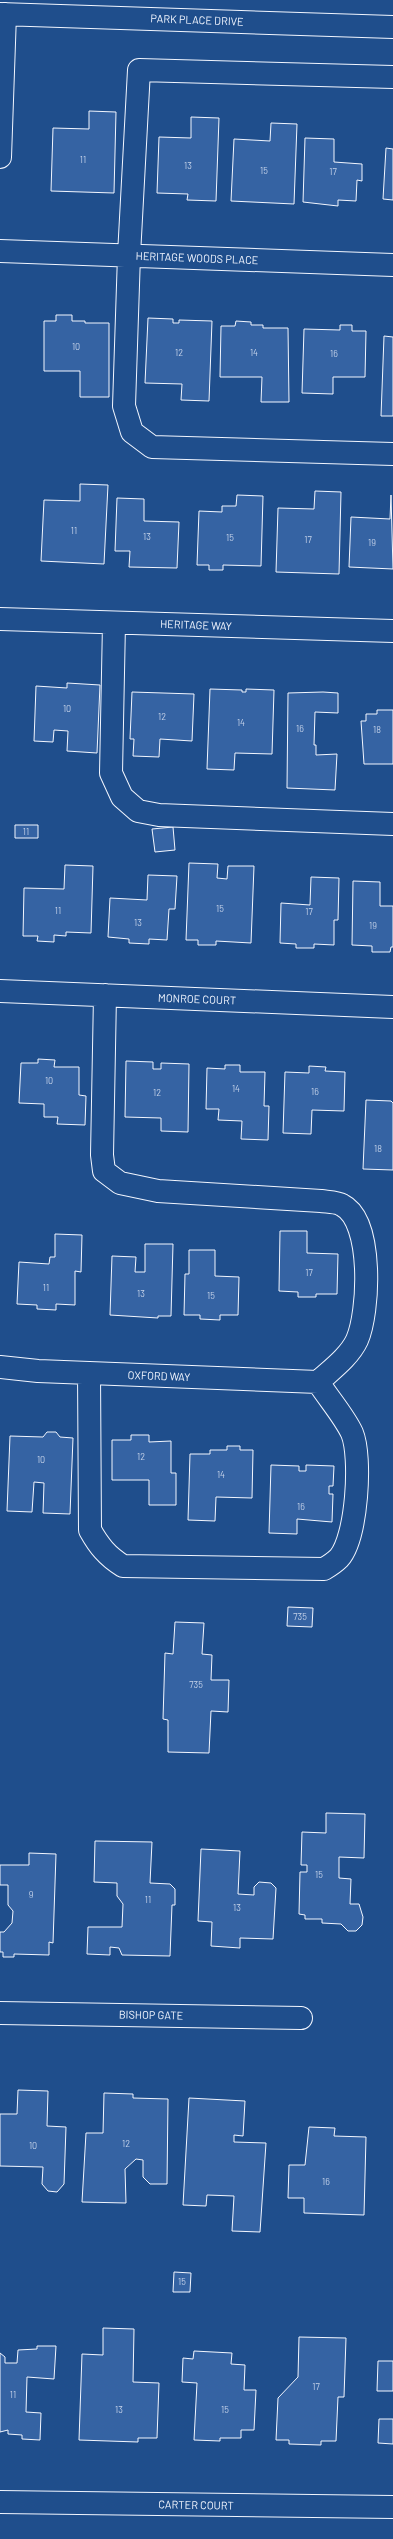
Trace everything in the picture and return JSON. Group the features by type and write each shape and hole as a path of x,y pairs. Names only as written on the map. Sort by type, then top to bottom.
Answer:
{"street":[{"name":"PARK PLACE DRIVE","path":"2,14 393,27"},
{"path":"0,157 2,14"},
{"path":"393,77 139,70 129,255 124,406 132,432 152,447 393,454"},
{"name":"HERITAGE WOODS PLACE","path":"0,251 393,265"},
{"name":"HERITAGE WAY","path":"0,619 393,631"},
{"path":"114,623 111,773 122,797 138,811 159,815 393,824"},
{"name":"MONROE COURT","path":"0,991 393,1007"},
{"path":"90,1373 90,1530 98,1545 110,1558 123,1566 324,1569 339,1557 350,1533 356,1502 355,1455 352,1434 318,1382 353,1346 366,1308 366,1253 357,1223 343,1205 321,1201 158,1191 120,1183 104,1171 102,1155 105,995"},
{"name":"OXFORD WAY","path":"0,1367 90,1373 318,1382"},
{"name":"BISHOP GATE","path":"0,2013 301,2018"},
{"name":"CARTER COURT","path":"0,2502 393,2507"}],"building":[{"path":"89,111 116,112 114,193 51,191 53,128 89,129"},
{"path":"191,117 219,118 216,201 187,200 188,194 157,193 159,137 191,138"},
{"path":"271,123 297,124 294,204 231,201 234,139 270,141"},
{"path":"305,138 334,139 334,162 362,164 362,181 357,180 356,201 338,200 338,206 303,202"},
{"path":"386,148 393,149 393,200 383,199"},
{"path":"56,315 72,315 72,321 85,321 85,323 109,323 109,397 80,397 80,371 44,371 44,321 56,321"},
{"path":"148,318 173,319 173,323 179,323 179,320 212,321 209,401 181,400 182,384 145,383"},
{"path":"236,321 251,322 251,325 263,325 263,328 288,328 289,402 261,402 262,377 220,377 221,326 235,326"},
{"path":"340,325 352,325 352,331 366,331 365,377 333,377 333,394 302,393 304,329 340,330"},
{"path":"384,336 393,337 393,416 381,416"},
{"path":"80,484 108,485 104,564 41,561 44,500 80,501"},
{"path":"315,491 341,492 339,574 276,572 278,508 314,509"},
{"path":"237,495 263,496 261,566 223,565 223,570 209,570 209,565 197,565 199,511 222,512 222,506 236,506"},
{"path":"391,495 393,569 349,567 351,517 390,519"},
{"path":"117,498 144,499 144,521 179,522 177,568 129,567 130,551 115,551"},
{"path":"67,683 100,685 97,753 67,751 68,731 54,730 53,742 34,741 36,686 67,688"},
{"path":"210,689 242,690 242,692 246,692 246,689 274,690 272,754 235,753 234,770 207,769"},
{"path":"132,692 194,694 192,741 160,739 159,757 133,756 134,739 130,739"},
{"path":"288,693 338,693 338,713 315,712 314,745 316,745 316,755 337,754 335,790 287,788"},
{"path":"377,710 393,710 393,764 364,764 361,721 366,721 366,714 377,714"},
{"path":"15,825 38,825 38,838 15,838"},
{"path":"173,827 175,850 155,852 152,829"},
{"path":"189,863 218,864 217,878 227,879 228,866 254,866 251,943 216,941 216,945 198,945 198,940 186,940"},
{"path":"65,865 93,866 91,933 66,932 66,936 54,935 54,942 37,941 38,936 23,936 24,888 64,889"},
{"path":"148,875 177,876 175,909 169,909 167,940 149,939 149,944 129,943 129,939 108,937 110,898 147,900"},
{"path":"311,877 339,878 338,920 334,920 334,945 314,944 314,948 296,948 296,944 280,943 281,903 310,905"},
{"path":"353,881 380,882 380,906 393,906 393,947 391,947 390,952 372,952 372,946 352,945"},
{"path":"38,1059 55,1060 54,1067 79,1067 79,1095 86,1096 85,1125 57,1124 58,1117 44,1117 44,1104 19,1103 21,1063 38,1063"},
{"path":"126,1061 153,1062 153,1069 161,1069 161,1063 189,1064 188,1132 161,1131 161,1118 125,1117"},
{"path":"225,1065 240,1065 240,1072 265,1072 264,1106 269,1106 268,1140 241,1139 242,1121 218,1120 219,1109 206,1109 207,1068 225,1069"},
{"path":"309,1066 326,1067 325,1071 345,1072 344,1111 312,1110 311,1134 283,1133 285,1072 309,1073"},
{"path":"366,1100 391,1101 393,1103 393,1170 363,1169"},
{"path":"280,1231 307,1231 307,1253 338,1254 337,1294 316,1294 316,1297 298,1297 298,1292 279,1291"},
{"path":"55,1234 82,1235 81,1272 75,1271 75,1305 56,1304 56,1310 37,1309 37,1305 17,1304 19,1262 49,1264 50,1257 55,1257"},
{"path":"145,1244 173,1244 171,1316 158,1316 158,1318 110,1315 112,1256 136,1257 135,1272 145,1272"},
{"path":"189,1250 215,1250 215,1276 239,1277 238,1315 220,1315 220,1320 200,1319 200,1315 184,1315 185,1274 189,1274"},
{"path":"47,1432 56,1432 60,1437 73,1438 70,1514 43,1513 44,1483 34,1482 32,1512 7,1511 10,1436 43,1437"},
{"path":"131,1435 149,1435 149,1442 171,1441 171,1473 176,1473 176,1505 149,1505 149,1480 112,1480 112,1440 131,1440"},
{"path":"227,1446 240,1446 240,1450 253,1450 252,1498 216,1497 215,1521 188,1520 190,1454 210,1454 210,1450 227,1450"},
{"path":"271,1465 299,1466 299,1471 306,1471 306,1465 334,1466 333,1486 329,1486 329,1494 333,1494 332,1522 297,1519 297,1534 269,1533"},
{"path":"288,1607 313,1608 312,1627 287,1626"},
{"path":"175,1622 204,1623 202,1654 212,1655 211,1680 229,1680 228,1712 211,1711 209,1753 168,1752 168,1720 163,1719 165,1653 173,1654"},
{"path":"326,1813 365,1814 364,1858 339,1857 339,1878 351,1879 350,1904 359,1904 363,1917 362,1925 356,1931 348,1931 341,1924 322,1923 322,1919 305,1919 305,1915 299,1914 300,1872 307,1872 307,1865 301,1865 302,1832 326,1833"},
{"path":"95,1841 152,1842 150,1883 170,1884 175,1889 175,1905 172,1905 170,1956 122,1955 119,1948 110,1947 110,1955 87,1954 88,1927 122,1927 123,1904 117,1896 117,1883 94,1882"},
{"path":"201,1849 240,1851 238,1894 254,1895 254,1887 259,1882 271,1883 276,1888 273,1939 240,1938 240,1948 211,1946 212,1922 198,1921"},
{"path":"29,1853 56,1854 53,1943 49,1942 49,1955 14,1954 14,1957 3,1957 3,1952 0,1952 0,1932 4,1932 12,1923 13,1911 8,1905 8,1885 0,1885 0,1865 29,1865"},
{"path":"18,2090 48,2091 47,2126 66,2127 64,2184 57,2192 48,2191 42,2184 43,2167 0,2166 0,2114 17,2114"},
{"path":"104,2093 133,2094 133,2098 168,2099 167,2184 150,2184 143,2177 143,2160 136,2159 125,2169 126,2203 82,2202 86,2133 103,2133"},
{"path":"189,2098 245,2101 243,2136 234,2135 234,2142 266,2143 260,2232 232,2231 234,2196 207,2195 206,2206 183,2205"},
{"path":"309,2127 335,2128 334,2136 366,2137 364,2215 304,2213 304,2198 288,2198 289,2165 305,2165"},
{"path":"174,2272 191,2273 190,2292 173,2292"},
{"path":"103,2328 134,2329 133,2382 159,2383 157,2438 138,2438 138,2442 79,2440 82,2354 103,2355"},
{"path":"299,2337 346,2338 344,2397 338,2397 336,2441 321,2441 321,2445 289,2444 289,2440 276,2440 278,2398 298,2377"},
{"path":"37,2346 56,2346 54,2379 27,2377 26,2412 41,2413 40,2440 22,2439 22,2435 8,2434 8,2430 0,2432 0,2353 5,2357 5,2363 17,2363 18,2350 37,2349"},
{"path":"194,2351 232,2353 231,2364 245,2365 244,2390 256,2390 254,2430 241,2430 241,2438 220,2438 220,2441 194,2440 197,2383 182,2382 183,2358 193,2359"},
{"path":"378,2361 393,2361 393,2391 377,2391"},
{"path":"379,2419 393,2419 393,2444 378,2443"}]}
